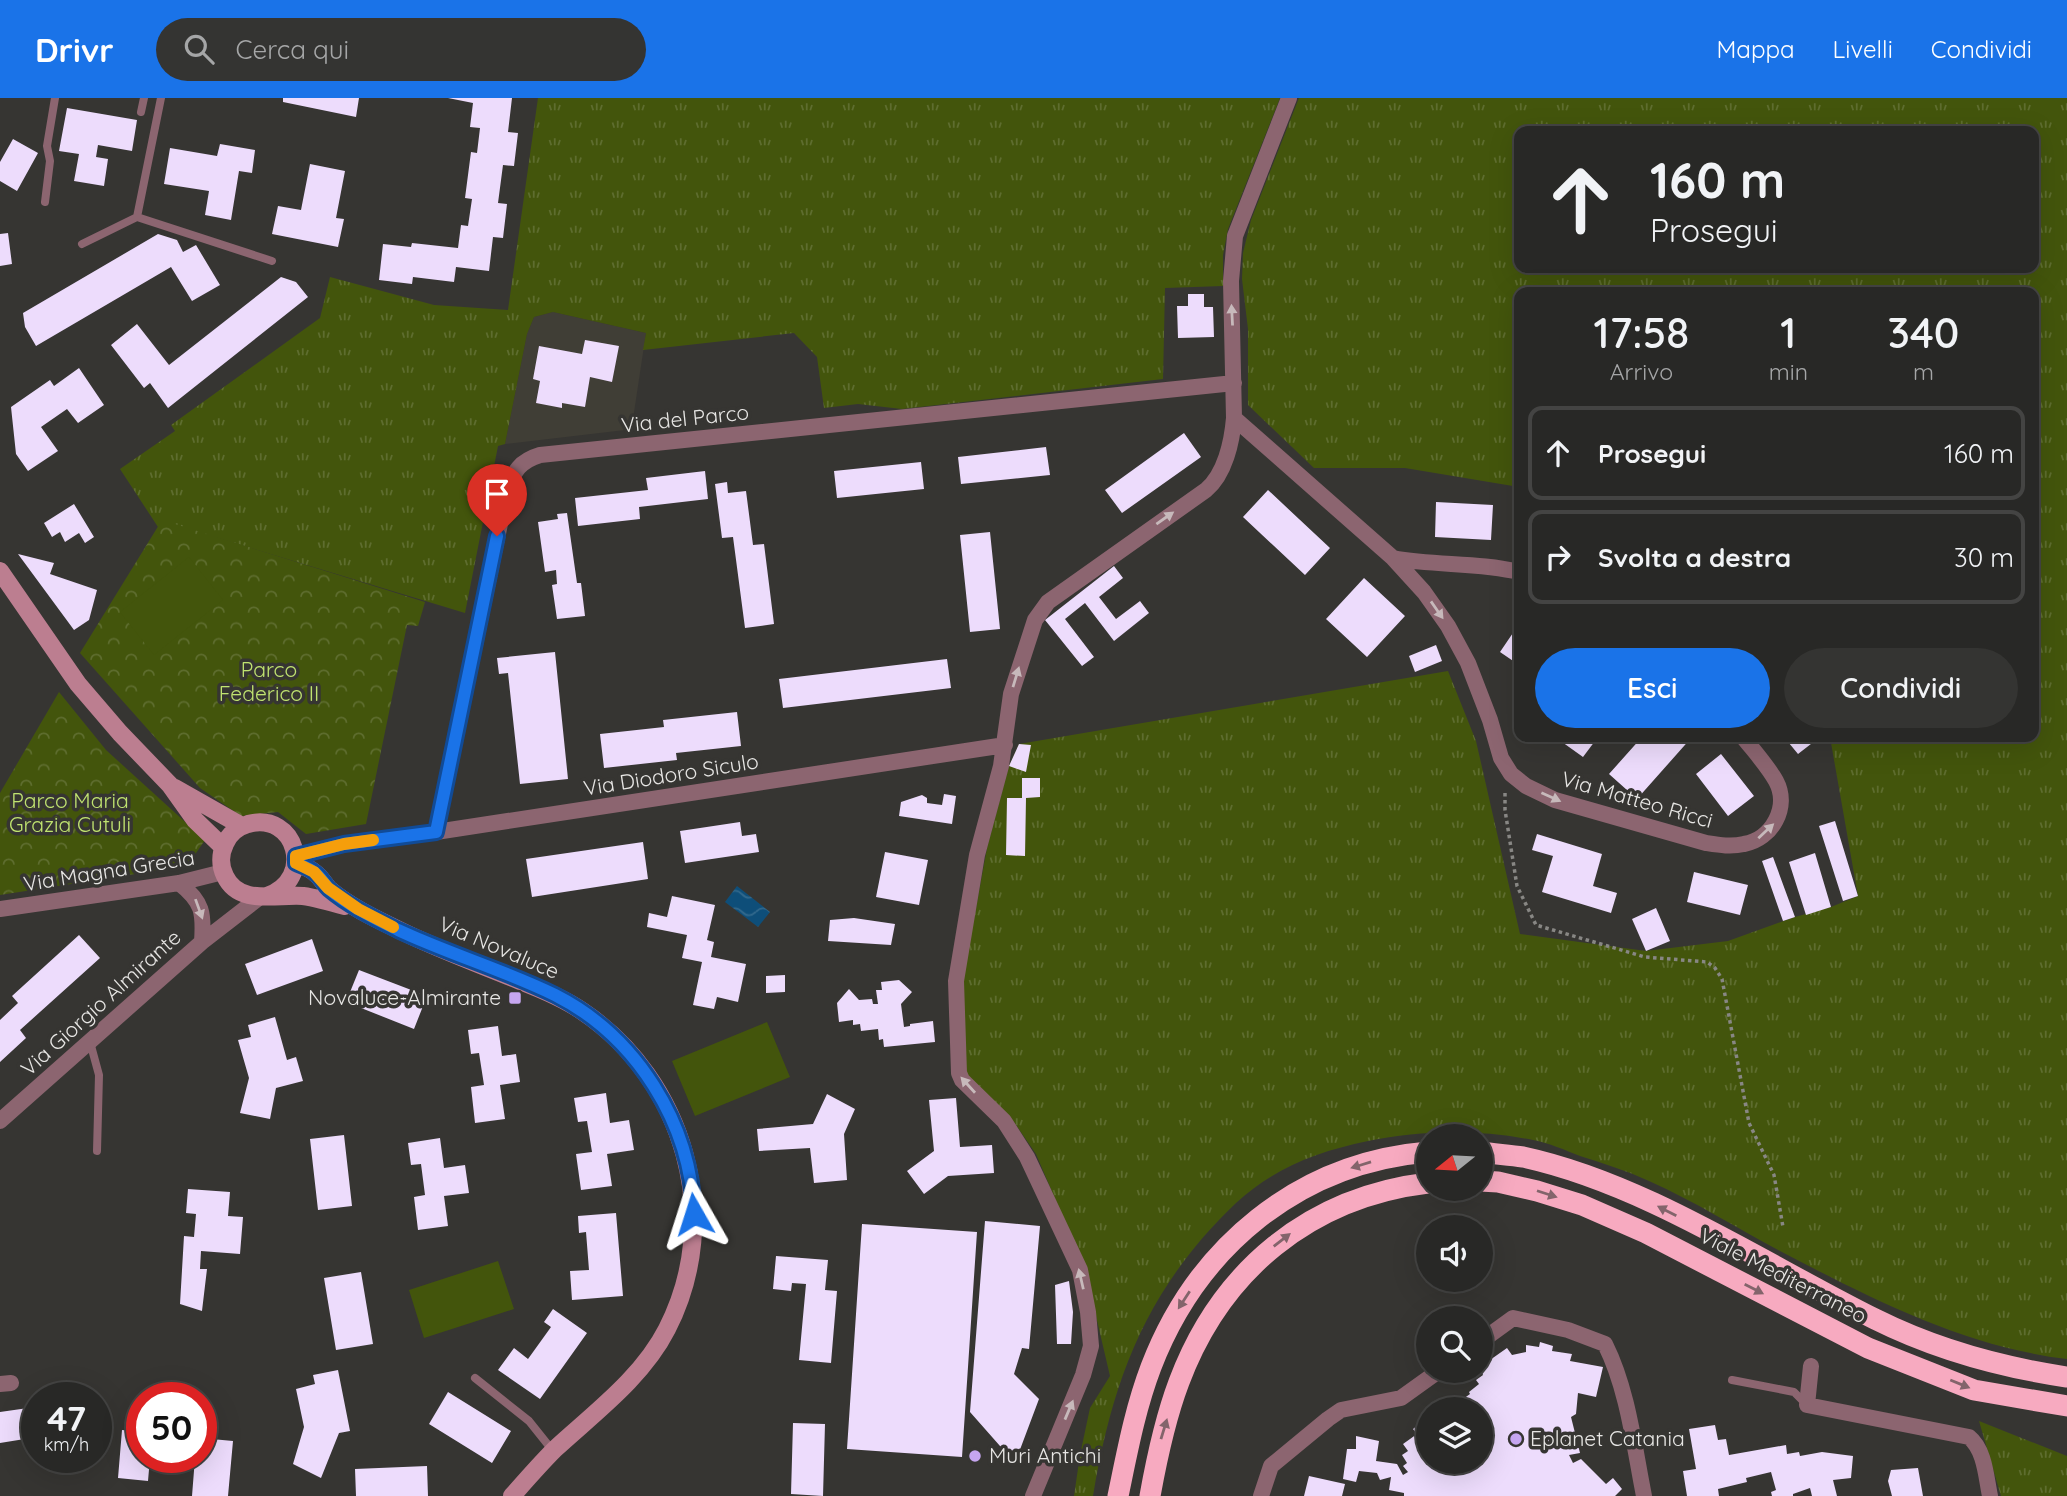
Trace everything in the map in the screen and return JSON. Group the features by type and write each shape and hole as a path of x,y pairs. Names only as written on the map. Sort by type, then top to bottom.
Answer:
{"highway":[{"path":"1118,1496 1131,1432 1150,1368 1180,1306 1215,1259 1243,1231 1298,1190 1368,1162 1416,1154"},
{"name":"Viale Mediterraneo","path":"1493,1154 1521,1157 1609,1184 1660,1207 1877,1320 1980,1360 2020,1370 2067,1377"},
{"name":"Viale Mediterraneo","path":"1493,1182 1537,1191 1581,1205 1646,1233 1868,1348 1974,1390 2067,1406"},
{"path":"1150,1496 1159,1446 1179,1381 1220,1304 1254,1264 1285,1237 1319,1215 1361,1196 1416,1184"}],"main road":[{"path":"0,571 78,684 170,785 195,820 223,847"},
{"path":"170,785 242,826"},
{"path":"264,896 283,888 293,874 296,860 287,835 271,824 252,823 234,831 223,847 221,856 228,879 246,895 264,896 316,898 358,909"},
{"path":"296,860 314,872 328,888 358,909"},
{"name":"Via Novaluce","path":"358,909 400,931 553,994 610,1031 646,1073 667,1109 685,1152 693,1193 694,1234 680,1300 670,1321 643,1364 608,1402 553,1451 512,1496"}],"street":[{"path":"1033,1496 1076,1395 1091,1346 1080,1270 1027,1157 1004,1121 962,1080 959,1073 956,981 977,855 1005,745 1011,694 1035,620 1048,602 1216,482 1233,433 1231,281 1235,236 1289,98"},
{"name":"Via del Parco","path":"436,832 507,490 513,472 527,459 594,449 1234,383"},
{"name":"Via Matteo Ricci","path":"1234,418 1393,558 1430,600 1468,663 1501,758 1511,774 1526,786 1555,800 1706,844 1747,844 1761,837 1774,825 1780,812 1780,796 1777,782 1747,742"},
{"path":"1393,558 1514,571"},
{"name":"Via Diodoro Siculo","path":"344,844 1005,745"},
{"path":"287,835 310,843 344,844"},
{"path":"296,860 344,844"},
{"path":"228,879 235,898 232,918"},
{"name":"Via Magna Grecia","path":"0,909 179,883 228,879"},
{"path":"179,883 191,892 200,904 202,942"},
{"name":"Via Giorgio Almirante","path":"0,1121 202,942 264,896"},
{"path":"1493,1333 1513,1318 1568,1330 1605,1344 1618,1374 1644,1496"},
{"path":"1811,1366 1807,1405 1969,1437 1980,1451 1990,1496"},
{"path":"1261,1496 1271,1466 1328,1419 1341,1410 1401,1398 1422,1383"}],"lane":[{"path":"45,202 50,161 47,146 55,98"},
{"path":"141,112 144,98"},
{"path":"137,217 161,98"},
{"path":"82,244 137,217 272,261"},
{"path":"90,1041 99,1075 97,1151"},
{"path":"475,1378 529,1421 553,1451"},
{"path":"1732,1380 1794,1392 1807,1405"}],"path":[{"path":"1506,766 1505,810 1517,886 1536,925 1645,957 1707,962 1722,979 1749,1123 1774,1175 1783,1227"}],"shaded area":[{"path":"553,312 646,333 633,419 625,430 505,444 527,334 534,317"}],"green space":[{"path":"538,98 1280,98 1228,229 1223,255 1223,286 1165,288 1163,379 902,409 858,404 824,408 817,357 794,333 643,350 646,333 553,312 534,317 527,334 505,444 498,446 465,613 162,521 158,527 120,469 175,431 171,425 320,318 330,277 434,305 508,310"},
{"path":"1299,98 2067,98 2067,1359 1992,1344 1883,1303 1641,1177 1539,1141 1493,1134 1493,1124 1416,1124 1416,1134 1388,1137 1331,1150 1282,1170 1251,1190 1205,1235 1157,1302 1139,1337 1111,1412 1093,1496 1074,1496 1090,1408 1110,1376 1085,1269 1036,1154 1014,1122 965,1070 962,985 987,848 1009,766 1019,744 1448,671 1476,741 1520,934 1646,951 1728,941 1858,896 1831,742 2039,742 2039,287 1514,287 1514,486 1405,468 1314,468 1248,405 1248,329 1242,279 1243,253 1251,220"},
{"name":"Parco Federico II","path":"162,520 425,602 418,626 407,625 366,824 306,834 278,812 241,816 200,788 80,653"},
{"path":"189,557 223,600 154,655 120,612"},
{"name":"Parco Maria Grazia Cutuli","path":"59,692 106,750 205,840 187,866 0,895 0,793"},
{"path":"767,1022 790,1077 695,1116 672,1061"},
{"path":"498,1261 514,1309 424,1338 409,1290"},
{"path":"1979,1421 2067,1456 2067,1496 2001,1496"}],"water":[{"path":"737,886 770,912 758,927 725,902"}],"building":[{"path":"283,98 359,98 356,117 283,102"},
{"path":"448,98 512,98 508,132 518,133 514,166 503,165 498,203 507,204 503,238 493,237 489,271 456,267 454,282 413,277 412,284 379,280 383,244 411,247 412,243 458,248 461,225 468,226 472,199 465,198 471,152 477,153 480,128 470,127 473,103"},
{"path":"67,108 137,120 132,151 98,145 96,157 108,159 104,186 74,181 79,154 59,151"},
{"path":"13,139 38,153 17,191 0,181 0,162"},
{"path":"220,144 255,150 252,173 239,171 231,220 205,215 209,191 164,184 170,148 217,156"},
{"path":"310,164 345,171 336,218 344,219 338,247 272,234 278,206 301,210"},
{"path":"8,233 12,264 0,266 0,234"},
{"path":"158,234 177,240 183,252 196,245 220,285 192,301 171,267 36,346 25,327 23,313"},
{"path":"281,277 296,282 308,297 168,408 150,383 144,388 111,345 137,324 169,365"},
{"path":"1188,294 1204,294 1204,307 1213,307 1214,337 1178,338 1177,306 1188,306"},
{"path":"585,340 619,346 612,382 590,377 585,407 562,403 562,408 536,403 540,381 533,379 539,346 582,354"},
{"path":"79,368 104,405 78,423 67,409 41,427 58,451 28,471 16,454 11,407 50,380 54,386"},
{"path":"1184,433 1201,457 1122,513 1105,490"},
{"path":"1046,447 1050,475 961,484 958,457"},
{"path":"921,462 924,489 837,498 834,471"},
{"path":"705,471 708,499 639,507 640,519 578,526 575,498 648,490 646,478"},
{"path":"727,482 728,493 746,491 753,545 764,544 774,624 745,628 733,537 722,538 715,484"},
{"path":"1268,490 1330,548 1305,575 1243,517"},
{"path":"1436,502 1493,505 1491,540 1435,537"},
{"path":"74,504 94,537 85,543 79,533 65,542 60,532 52,537 44,523"},
{"path":"567,513 577,583 581,583 585,616 557,619 552,585 557,584 556,570 545,572 538,522 558,519 557,514"},
{"path":"990,532 1000,629 970,632 960,535"},
{"path":"18,554 54,563 50,574 97,590 89,620 74,630"},
{"path":"1114,566 1123,578 1099,597 1116,619 1140,601 1149,613 1114,641 1085,603 1065,619 1094,657 1082,666 1045,620"},
{"path":"1364,578 1405,616 1367,657 1326,619"},
{"path":"1514,631 1514,662 1500,652"},
{"path":"1436,645 1442,661 1415,672 1409,656"},
{"path":"555,652 568,779 520,784 508,673 499,674 497,658"},
{"path":"947,659 951,688 783,708 779,679"},
{"path":"737,712 741,746 676,753 677,760 604,768 600,734 664,727 663,720"},
{"path":"1562,742 1594,742 1583,757"},
{"path":"1638,742 1688,742 1637,799 1609,774"},
{"path":"1788,742 1814,742 1798,754"},
{"path":"1019,744 1031,745 1026,772 1009,766"},
{"path":"1721,754 1754,796 1728,816 1696,774"},
{"path":"1022,778 1040,778 1040,797 1026,798 1025,856 1006,855 1007,798 1022,798"},
{"path":"944,794 956,796 952,824 899,816 901,802 922,795 927,798 927,803 942,805"},
{"path":"1835,821 1858,896 1843,901 1819,826"},
{"path":"740,822 742,836 756,834 759,852 685,863 680,831"},
{"path":"1537,834 1602,854 1593,886 1617,893 1611,913 1542,892 1553,856 1532,850"},
{"path":"643,842 648,879 532,897 526,859"},
{"path":"885,852 928,860 919,905 876,897"},
{"path":"1815,853 1831,907 1806,915 1789,862"},
{"path":"1773,857 1795,917 1783,921 1762,861"},
{"path":"1694,872 1748,885 1740,915 1687,902"},
{"path":"672,896 715,905 707,940 714,942 711,957 746,964 738,1002 717,997 714,1009 693,1005 702,962 682,958 687,935 647,927 649,913 667,917"},
{"path":"1656,908 1670,941 1646,951 1632,919"},
{"path":"854,918 895,924 891,945 828,941 830,920"},
{"path":"79,935 100,958 20,1030 26,1038 0,1062 0,1020 18,1003 12,996"},
{"path":"312,939 323,971 257,995 245,964"},
{"path":"359,970 427,996 414,1029 346,1002"},
{"path":"785,975 785,992 766,993 766,976"},
{"path":"899,980 912,992 901,1004 904,1027 933,1021 935,1042 884,1047 883,1039 879,1040 878,1029 861,1031 860,1024 853,1025 853,1020 839,1022 837,1003 849,989 859,1000 872,999 873,1004 878,1004 876,990 882,990 881,982"},
{"path":"275,1017 287,1060 296,1057 303,1081 276,1088 270,1119 240,1113 249,1078 238,1040 251,1037 248,1025"},
{"path":"498,1026 502,1056 516,1054 520,1082 500,1085 505,1119 475,1123 471,1087 484,1085 479,1053 471,1054 468,1030"},
{"path":"606,1093 610,1123 629,1120 634,1150 607,1154 612,1186 581,1190 576,1154 592,1152 587,1121 578,1122 574,1098"},
{"path":"827,1094 855,1109 844,1134 847,1180 814,1183 810,1148 759,1151 757,1129 813,1124"},
{"path":"956,1098 960,1147 992,1145 994,1173 948,1176 924,1194 907,1171 934,1151 929,1100"},
{"path":"344,1135 352,1206 318,1210 310,1139"},
{"path":"440,1138 444,1168 465,1165 469,1193 444,1196 448,1226 418,1230 414,1197 425,1195 421,1164 411,1165 408,1143"},
{"path":"188,1189 230,1192 228,1216 243,1217 240,1254 201,1251 200,1269 207,1269 202,1311 180,1304 184,1236 194,1237 196,1214 186,1213"},
{"path":"616,1213 623,1296 572,1300 570,1271 589,1270 586,1232 579,1233 578,1216"},
{"path":"985,1221 1040,1226 1029,1349 1022,1348 1014,1374 1039,1399 1015,1463 970,1412"},
{"path":"862,1224 977,1232 962,1457 847,1449"},
{"path":"776,1256 828,1260 825,1290 837,1291 831,1363 799,1360 806,1284 792,1283 791,1291 773,1289"},
{"path":"361,1272 373,1344 336,1350 324,1278"},
{"path":"1069,1281 1073,1312 1071,1344 1057,1344 1055,1285"},
{"path":"553,1309 587,1333 540,1399 498,1370 514,1348 528,1359 551,1327 544,1322"},
{"name":"Eplanet Catania","path":"1540,1342 1553,1346 1552,1351 1572,1354 1570,1361 1603,1367 1596,1397 1578,1393 1576,1414 1571,1417 1580,1453 1569,1455 1573,1463 1581,1459 1606,1484 1613,1478 1622,1489 1615,1496 1404,1496 1404,1493 1389,1490 1391,1477 1380,1480 1377,1473 1359,1471 1356,1482 1343,1479 1347,1449 1356,1449 1356,1436 1379,1441 1376,1461 1397,1464 1403,1475 1408,1472 1403,1466 1407,1463 1402,1455 1408,1451 1403,1444 1416,1435 1416,1474 1493,1474 1493,1397 1466,1397 1478,1383 1493,1383 1493,1358 1507,1348 1512,1355 1526,1352 1526,1345 1539,1347"},
{"path":"338,1370 350,1431 339,1433 321,1478 293,1464 304,1427 296,1389 315,1384 313,1375"},
{"path":"448,1392 511,1431 492,1463 429,1424"},
{"path":"21,1409 21,1440 0,1443 0,1412"},
{"path":"793,1423 825,1424 823,1496 791,1494"},
{"path":"1715,1425 1718,1440 1726,1439 1729,1455 1786,1445 1787,1454 1799,1452 1800,1456 1822,1452 1853,1456 1851,1478 1833,1480 1837,1496 1812,1496 1810,1488 1793,1496 1772,1496 1771,1492 1776,1490 1771,1472 1746,1478 1747,1482 1718,1489 1719,1496 1687,1496 1683,1471 1696,1469 1689,1429"},
{"path":"122,1430 126,1430 126,1473 149,1473 148,1481 118,1478"},
{"path":"217,1440 233,1441 228,1496 192,1496 194,1473 217,1473"},
{"path":"427,1466 428,1496 356,1496 355,1469"},
{"path":"1918,1468 1923,1496 1892,1496 1888,1481 1891,1470"},
{"path":"1309,1476 1345,1484 1342,1496 1304,1496"}],"slow traffic":[{"path":"373,840 296,856 296,863 314,872 328,888 358,909 393,927"}],"place":[{"name":"Novaluce-Almirante","path":"515,998"},
{"name":"Eplanet Catania","path":"1516,1439"},
{"name":"Muri Antichi","path":"975,1456"}],"route":[{"path":"497,536 436,832 344,844 296,856 296,863 314,872 328,888 358,909 400,931 553,994 610,1031 646,1073 667,1109 685,1152 694,1214"}]}
